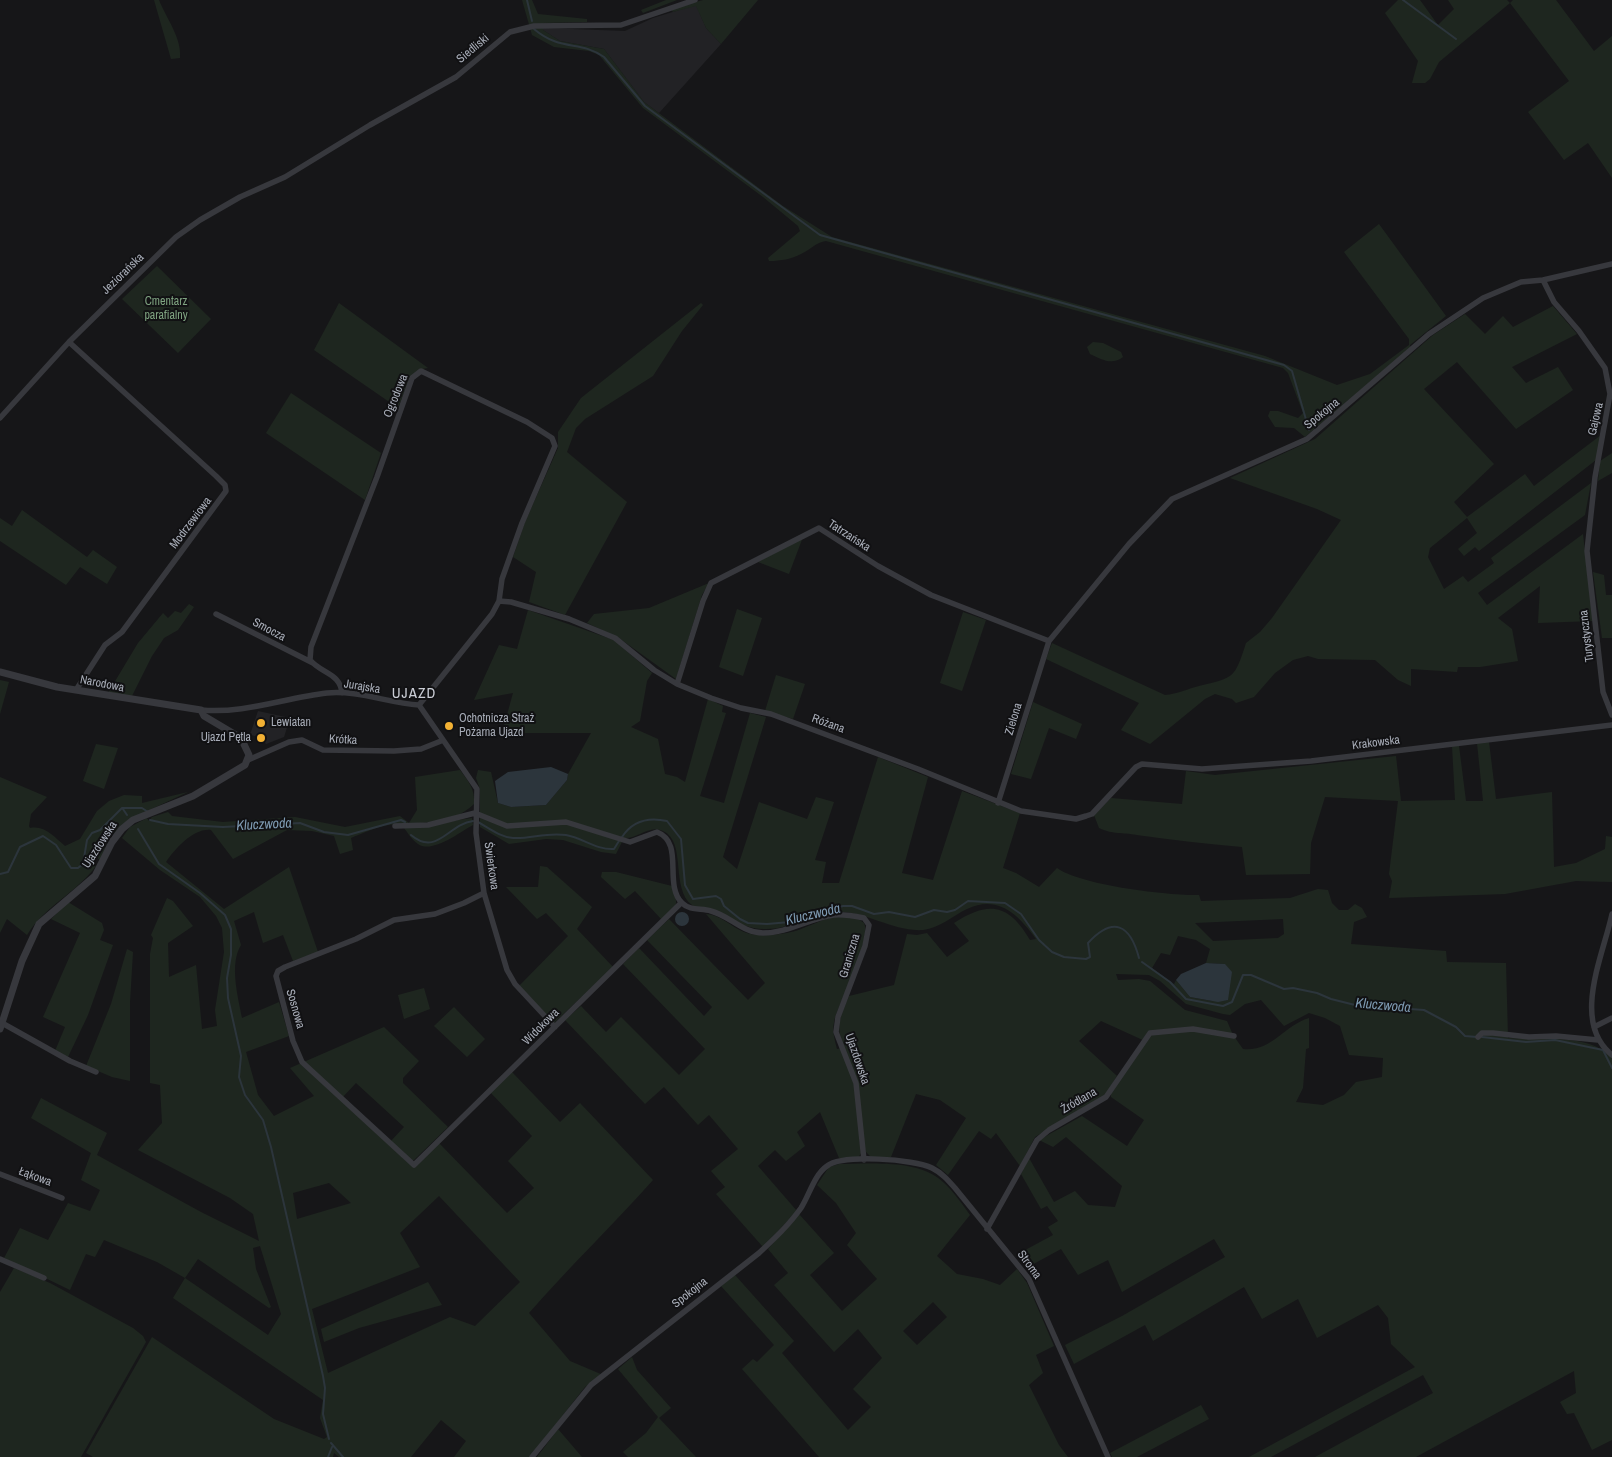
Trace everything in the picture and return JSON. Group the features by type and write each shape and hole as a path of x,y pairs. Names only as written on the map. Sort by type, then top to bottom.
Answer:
{"street":[{"name":"Siedliski","path":"285,177 370,125 456,77 510,32 534,26 621,25 695,0"},
{"name":"Jeziorańska","path":"0,418 69,342 176,237 200,220 240,197 285,177"},
{"name":"Spokojna","path":"1049,641 1129,544 1172,499 1306,439 1430,334 1483,298 1521,282 1543,280 1612,264"},
{"name":"Gajowa","path":"1543,280 1554,302 1579,331 1605,368 1610,394 1595,477 1588,553"},
{"name":"Modrzewiowa","path":"69,342 216,476 225,485 226,491 122,632 106,645 76,690"},
{"name":"Ogrodowa","path":"313,664 309,658 316,633 377,477 412,378 421,371 527,422 555,441 553,452 522,523 502,579 500,601"},
{"name":"Tatrzańska","path":"677,684 703,601 711,583 819,528 878,566 931,595 1049,641"},
{"name":"Turystyczna","path":"1588,553 1603,692 1612,715"},
{"path":"419,705 492,614 500,601"},
{"name":"Różana","path":"500,601 512,602 569,619 616,638 654,670 677,684 733,705 771,714 918,769 1021,811 1076,819 1092,814 1136,767 1142,764"},
{"name":"Smocza","path":"216,614 313,664"},
{"name":"Zielona","path":"998,803 1049,641"},
{"path":"313,664 334,676 341,683 342,693"},
{"name":"Narodowa","path":"0,672 22,679 76,690 201,710"},
{"name":"Jurajska","path":"201,710 254,707 328,693 342,693 419,705"},
{"name":"Świerkowa","path":"419,705 441,741 477,789 478,802 475,812 484,892 506,970 515,984 555,1027"},
{"path":"201,710 204,716 241,738 248,750 248,760"},
{"name":"Krakowska","path":"1142,764 1202,769 1311,761 1612,725"},
{"name":"Krótka","path":"248,760 289,742 302,740 323,750 386,751 421,749 441,741"},
{"name":"Ujazdowska","path":"1,1026 22,962 39,924 95,876 112,842 122,829 133,820 193,796 245,765 248,760"},
{"path":"395,826 428,825 475,812 507,826 561,822 620,840 636,841 650,832 657,832 665,836 670,844 674,885 681,903"},
{"name":"Sosnowa","path":"414,1165 302,1062 291,1034 276,976 278,971 285,967 356,939 394,920 435,914 464,903 484,892"},
{"name":"Graniczna","path":"681,903 694,909 711,911 742,928 765,933 805,924 832,915 853,916 867,920 869,924 865,946 846,998"},
{"name":"Widokowa","path":"414,1165 681,903"},
{"path":"1612,914 1594,982 1592,1003 1594,1027 1598,1040 1612,1055"},
{"name":"Ujazdowska","path":"846,998 838,1017 836,1032 856,1083 864,1160"},
{"path":"1594,1027 1612,1018"},
{"path":"1,1026 35,1040 70,1062 96,1072"},
{"name":"Źródlana","path":"987,1229 1037,1140 1049,1130 1106,1097 1150,1033 1193,1029 1234,1036"},
{"path":"1478,1037 1482,1033 1598,1040"},
{"name":"Spokojna","path":"532,1457 591,1385 778,1236 802,1207 825,1168 837,1162 864,1160"},
{"name":"Stroma","path":"864,1160 908,1162 931,1168 945,1176 1030,1279 1108,1457"},
{"name":"Łąkowa","path":"0,1174 62,1198"},
{"path":"0,1259 44,1278"}],"shaded area":[{"path":"696,5 706,28 721,44 659,113 644,102 604,49 560,41 543,30 543,28 625,31 653,18"},
{"path":"258,711 290,718 284,737 266,744 262,738 244,733 251,732"},
{"path":"551,767 568,774 567,780 546,805 511,807 498,803 495,781 508,772"},
{"path":"679,912 685,912 689,919 685,926 679,926 675,922 675,916"},
{"path":"1206,963 1225,964 1232,972 1228,1000 1218,1002 1190,997 1176,980 1181,974"}],"green space":[{"path":"154,0 159,0 173,28 179,43 180,58 171,59"},
{"path":"522,0 532,0 538,14 587,19 587,22 544,23 543,30 560,41 604,49 644,102 783,206 832,237 1265,356 1337,385 1370,374 1409,345 1409,339 1344,252 1379,224 1446,316 1305,437 1294,428 1275,427 1268,416 1270,411 1278,411 1298,418 1303,413 1288,373 1283,368 826,241 793,257 769,261 768,258 800,231 798,226 763,197 643,108 599,55 589,51 554,47 532,35"},
{"path":"666,0 677,0 643,13 641,10"},
{"path":"703,0 758,0 721,44 706,28 696,6 673,12 671,9"},
{"path":"1398,0 1420,0 1438,25 1454,9 1448,0 1507,0 1510,3 1439,62 1430,79 1425,83 1412,83 1418,61 1385,13"},
{"path":"1513,0 1556,0 1594,51 1612,36 1612,178 1588,143 1564,160 1528,112 1569,81 1510,3"},
{"name":"Cmentarz parafialny","path":"157,266 211,319 178,353 122,299"},
{"path":"339,303 428,368 422,369 412,377 398,408 314,350"},
{"path":"701,303 703,305 682,331 653,376 585,419 576,428 567,452 627,502 565,615 529,602 536,572 513,557 525,522 558,448 558,432 581,398"},
{"path":"1553,306 1577,334 1512,367 1526,383 1558,367 1573,390 1516,429 1457,362 1424,389 1494,464 1454,502 1467,517 1525,474 1534,486 1601,435 1596,460 1479,551 1475,547 1464,556 1458,549 1477,533 1467,518 1430,548 1428,557 1444,589 1463,576 1468,582 1494,563 1491,558 1591,483 1585,515 1478,593 1487,605 1583,534 1593,621 1538,623 1540,586 1498,618 1512,629 1518,661 1480,667 1458,667 1457,672 1411,669 1411,686 1398,680 1375,660 1318,659 1308,656 1293,660 1275,673 1254,697 1236,703 1232,699 1215,694 1205,699 1150,744 1121,730 1139,703 1046,659 1052,643 1165,695 1220,681 1232,675 1236,670 1246,643 1260,632 1272,618 1341,520 1317,509 1230,478 1315,439 1433,335 1465,314 1485,334 1503,316 1513,327"},
{"path":"1093,342 1103,343 1121,352 1123,357 1119,360 1111,361 1102,360 1090,354 1087,347"},
{"path":"291,393 381,453 365,500 266,433"},
{"path":"1612,453 1612,473 1598,481 1600,461"},
{"path":"22,510 87,557 93,550 117,567 107,584 80,567 66,585 0,541 0,518 12,526"},
{"path":"803,537 789,574 758,562"},
{"path":"1593,572 1604,575 1606,595 1612,595 1612,638 1602,638"},
{"path":"709,583 702,595 676,679 619,638 587,623 594,614 649,608"},
{"path":"189,604 194,607 178,630 164,638 152,656 132,696 108,693 138,643 163,613 168,618 175,611 181,613"},
{"path":"737,609 762,618 743,676 719,667"},
{"path":"528,610 614,640 652,673 647,681 640,721 631,727 658,739 665,774 677,777 685,782 708,699 723,706 722,712 726,713 700,796 724,803 750,713 766,717 723,857 737,869 759,802 807,819 816,797 834,802 815,860 826,862 822,883 839,883 878,757 928,777 902,873 933,880 962,791 1020,813 1003,868 1016,873 1039,887 1057,868 1085,880 1167,894 1199,895 1201,901 1290,898 1318,889 1328,890 1332,903 1339,910 1348,910 1355,904 1362,908 1367,917 1354,922 1351,944 1446,951 1447,962 1506,963 1508,1038 1577,1041 1602,1049 1612,1057 1612,1440 1592,1450 1574,1413 1567,1414 1560,1402 1576,1393 1574,1371 1416,1457 1315,1457 1433,1393 1423,1375 1271,1457 1249,1457 1415,1367 1391,1344 1388,1318 1378,1305 1317,1338 1298,1299 1262,1319 1244,1287 1153,1341 1145,1325 1074,1364 1065,1345 1122,1316 1225,1257 1214,1239 1122,1292 1108,1260 1078,1275 1061,1249 1028,1267 1016,1255 1053,1235 1048,1227 1058,1221 1047,1206 1041,1209 1021,1174 1029,1158 1054,1202 1075,1191 1088,1205 1115,1207 1122,1186 1066,1137 1053,1147 1039,1140 1082,1116 1127,1146 1144,1120 1111,1097 1111,1093 1145,1041 1101,1021 1079,1041 1117,1076 1106,1094 1035,1137 1020,1166 996,1133 991,1139 979,1131 948,1175 936,1165 966,1118 940,1100 916,1094 891,1157 871,1157 866,1152 859,1135 861,1153 858,1158 839,1158 820,1112 797,1132 805,1146 786,1161 775,1150 758,1166 797,1211 763,1247 716,1194 725,1187 711,1171 738,1149 709,1115 698,1125 664,1087 645,1104 565,1020 581,1006 606,1032 621,1017 679,1075 705,1049 623,964 639,948 704,1016 712,1007 647,940 669,919 748,1000 765,983 706,914 721,919 749,934 759,935 796,931 835,917 855,918 864,923 865,932 859,957 833,1025 837,1049 843,1048 839,1027 849,996 894,985 907,934 927,933 947,957 969,941 954,923 978,911 997,909 1014,919 1030,940 1036,939 1015,915 998,906 989,904 967,909 940,924 923,930 900,928 845,912 825,913 773,929 749,927 704,911 692,905 685,898 679,877 675,845 670,836 658,829 648,830 629,838 624,838 616,854 601,852 563,840 546,839 509,844 480,827 480,789 476,778 478,770 491,772 498,803 511,807 546,805 567,780 568,774 591,733 502,733 513,693 474,700 499,645 517,649","holes":["1283,919 1284,934 1278,938 1213,941 1195,923","1178,936 1196,940 1210,949 1206,963 1225,964 1228,1000 1212,1001 1190,997 1176,980 1174,984 1152,968 1161,953 1170,955","1116,974 1149,975 1160,981 1186,1004 1230,1015 1245,1004 1261,1000 1284,1026 1309,1013 1325,1018 1340,1026 1349,1055 1383,1058 1382,1077 1356,1082 1344,1095 1323,1105 1296,1102 1303,1088 1306,1049 1309,1048 1309,1018 1262,1047 1243,1049 1233,1035 1227,1021 1185,1010 1150,981 1139,979 1118,980"]},
{"path":"963,612 986,620 962,691 940,683"},
{"path":"776,675 805,684 793,719 765,711"},
{"path":"0,680 9,682 0,714"},
{"path":"1033,702 1082,724 1076,739 1049,728 1031,779 1011,774"},
{"path":"1489,742 1496,799 1552,792 1554,867 1576,863 1605,849 1606,836 1612,837 1612,882 1576,881 1505,894 1389,898 1392,881 1389,874 1398,801 1325,797 1311,843 1310,874 1246,875 1242,847 1109,832 1099,828 1094,815 1111,798 1182,804 1186,771 1215,775 1396,756 1401,801 1455,800 1452,746 1459,746 1466,801 1483,801 1477,743"},
{"path":"96,744 118,748 104,789 83,781"},
{"path":"460,770 469,782 474,804 465,811 444,820 388,825 370,830 351,838 353,850 340,854 334,836 312,831 287,830 233,859 211,830 204,830 185,840 166,862 224,909 289,867 318,952 293,961 283,935 263,943 254,912 234,921 241,945 237,953 235,971 242,1018 279,1002 289,1036 246,1052 258,1095 274,1116 314,1096 290,1068 384,1027 419,1061 403,1078 403,1083 448,1127 414,1160 410,1160 390,1142 404,1127 356,1083 340,1100 412,1166 439,1143 507,1213 534,1188 508,1161 532,1136 490,1092 512,1072 560,1122 580,1103 653,1180 529,1313 570,1361 603,1375 585,1387 530,1457 454,1457 466,1441 441,1420 411,1457 339,1457 334,1453 333,1457 93,1457 86,1453 152,1337 274,1419 324,1439 327,1437 320,1418 323,1400 173,1298 185,1278 157,1262 104,1240 95,1257 86,1254 70,1290 4,1258 20,1228 48,1240 68,1203 90,1211 100,1190 81,1180 91,1153 31,1118 41,1098 107,1133 97,1155 201,1212 259,1241 253,1214 230,1198 138,1150 162,1123 160,1085 150,1083 150,954 153,938 151,935 167,898 173,901 193,926 168,943 169,977 196,965 202,1029 217,1026 215,1010 224,952 222,928 216,916 200,897 160,870 122,838 130,827 147,818 149,821 152,817 168,812 172,816 223,822 295,817 345,827 400,816 409,823 417,810 415,777","holes":["329,1183 351,1203 297,1219 293,1193","439,1196 520,1282 475,1326 450,1317 328,1373 312,1309 420,1267 400,1233","260,1246 281,1314 268,1335 185,1278 198,1259 269,1308 271,1307 256,1269 253,1248"]},
{"path":"0,777 47,797 31,814 29,826 30,828 45,830 65,846 80,839 97,811 109,801 124,795 142,796 142,803 188,792 128,820 109,838 100,860 93,855 90,862 96,866 88,876 51,908 27,935 7,919 0,933"},
{"path":"472,818 473,825 446,841 431,846 418,844 404,828"},
{"path":"540,866 547,867 592,907 577,929 613,967 554,1023 519,986 568,936 546,913 537,919 506,887 538,887"},
{"path":"602,872 616,872 672,886 676,905 662,920 635,891 625,899 601,877"},
{"path":"68,902 102,923 104,930 100,940 113,945 88,1015 68,1057 55,1051 65,1027 43,1017 80,933 51,919"},
{"path":"127,949 133,952 130,1002 130,1081 112,1077 86,1066 111,1004"},
{"path":"424,988 430,1009 404,1019 398,995"},
{"path":"454,1007 485,1039 467,1057 434,1026"},
{"path":"839,1164 894,1164 921,1169 933,1175 951,1190 970,1215 937,1256 957,1274 983,1279 1000,1285 1017,1269 1027,1283 1054,1346 1036,1355 1043,1373 1029,1385 1059,1445 1068,1457 819,1457 742,1369 753,1359 757,1362 774,1345 721,1286 735,1275 794,1341 782,1353 848,1430 871,1407 853,1389 882,1358 858,1329 834,1352 774,1285 788,1273 768,1249 799,1214 834,1253 810,1275 842,1311 877,1279 847,1245 856,1233 836,1203 817,1185 829,1167","holes":["933,1302 947,1317 917,1345 903,1331"]},
{"path":"14,1268 50,1283 133,1328 143,1336 146,1342 81,1457 0,1457 0,1292"},
{"path":"428,1282 442,1305 359,1328 324,1342 321,1329"},
{"path":"632,1357 637,1370 671,1408 659,1418 696,1457 628,1457 623,1452 646,1433 658,1417 618,1369"},
{"path":"1201,1405 1209,1419 1137,1457 1112,1457 1110,1453"},
{"path":"558,1429 582,1457 537,1457"}],"waterway":[{"path":"527,0 532,21"},
{"path":"1403,0 1456,39"},
{"path":"534,29 553,41 587,49 604,57 645,106 820,235 1284,365 1292,371 1309,430"},
{"name":"Kluczwoda","path":"0,874 8,872 20,847 43,836 56,845 71,868 78,868 83,864 87,840 92,833 100,830 122,808 142,808 148,812"},
{"path":"123,809 127,815"},
{"name":"Kluczwoda","path":"622,837 636,823 654,819 667,821 681,839 685,885 693,899 716,896 721,899 724,906 748,923 790,922 843,906 852,906 874,914 889,912 915,917 934,910 947,912 955,910 968,901 1005,903 1021,914 1039,940 1052,952 1064,957 1086,959 1090,957 1088,943 1097,934 1113,927 1126,931 1135,946 1139,958"},
{"name":"Kluczwoda","path":"150,820 168,824 223,827 300,823 324,832 348,835 401,820 405,822"},
{"name":"Kluczwoda","path":"411,835 420,841 428,843 435,841 464,823 473,821"},
{"name":"Kluczwoda","path":"478,822 499,834 513,838 552,834 566,835 607,849 614,849 619,841"},
{"path":"138,829 159,864 200,893 225,915 231,929 231,955 227,978 228,998 241,1056 239,1077 245,1095 263,1120 271,1147 323,1376 325,1388 323,1414 329,1439"},
{"name":"Kluczwoda","path":"1142,962 1170,982 1186,999 1223,1006 1232,1002 1243,975 1251,975 1284,989 1293,988 1317,993 1331,999 1355,1005 1424,1010 1456,1027 1465,1036 1477,1037"},
{"name":"Kluczwoda","path":"1482,1037 1526,1042 1555,1040 1603,1050 1612,1068"},
{"path":"331,1443 343,1457"},
{"path":"328,1457 332,1447"}],"place":[{"name":"Lewiatan","path":"261,723"},
{"name":"Ochotnicza Straż Pożarna Ujazd","path":"449,726"},
{"name":"Ujazd Pętla","path":"261,738"}],"district":[{"name":"UJAZD","path":"414,694"}]}
